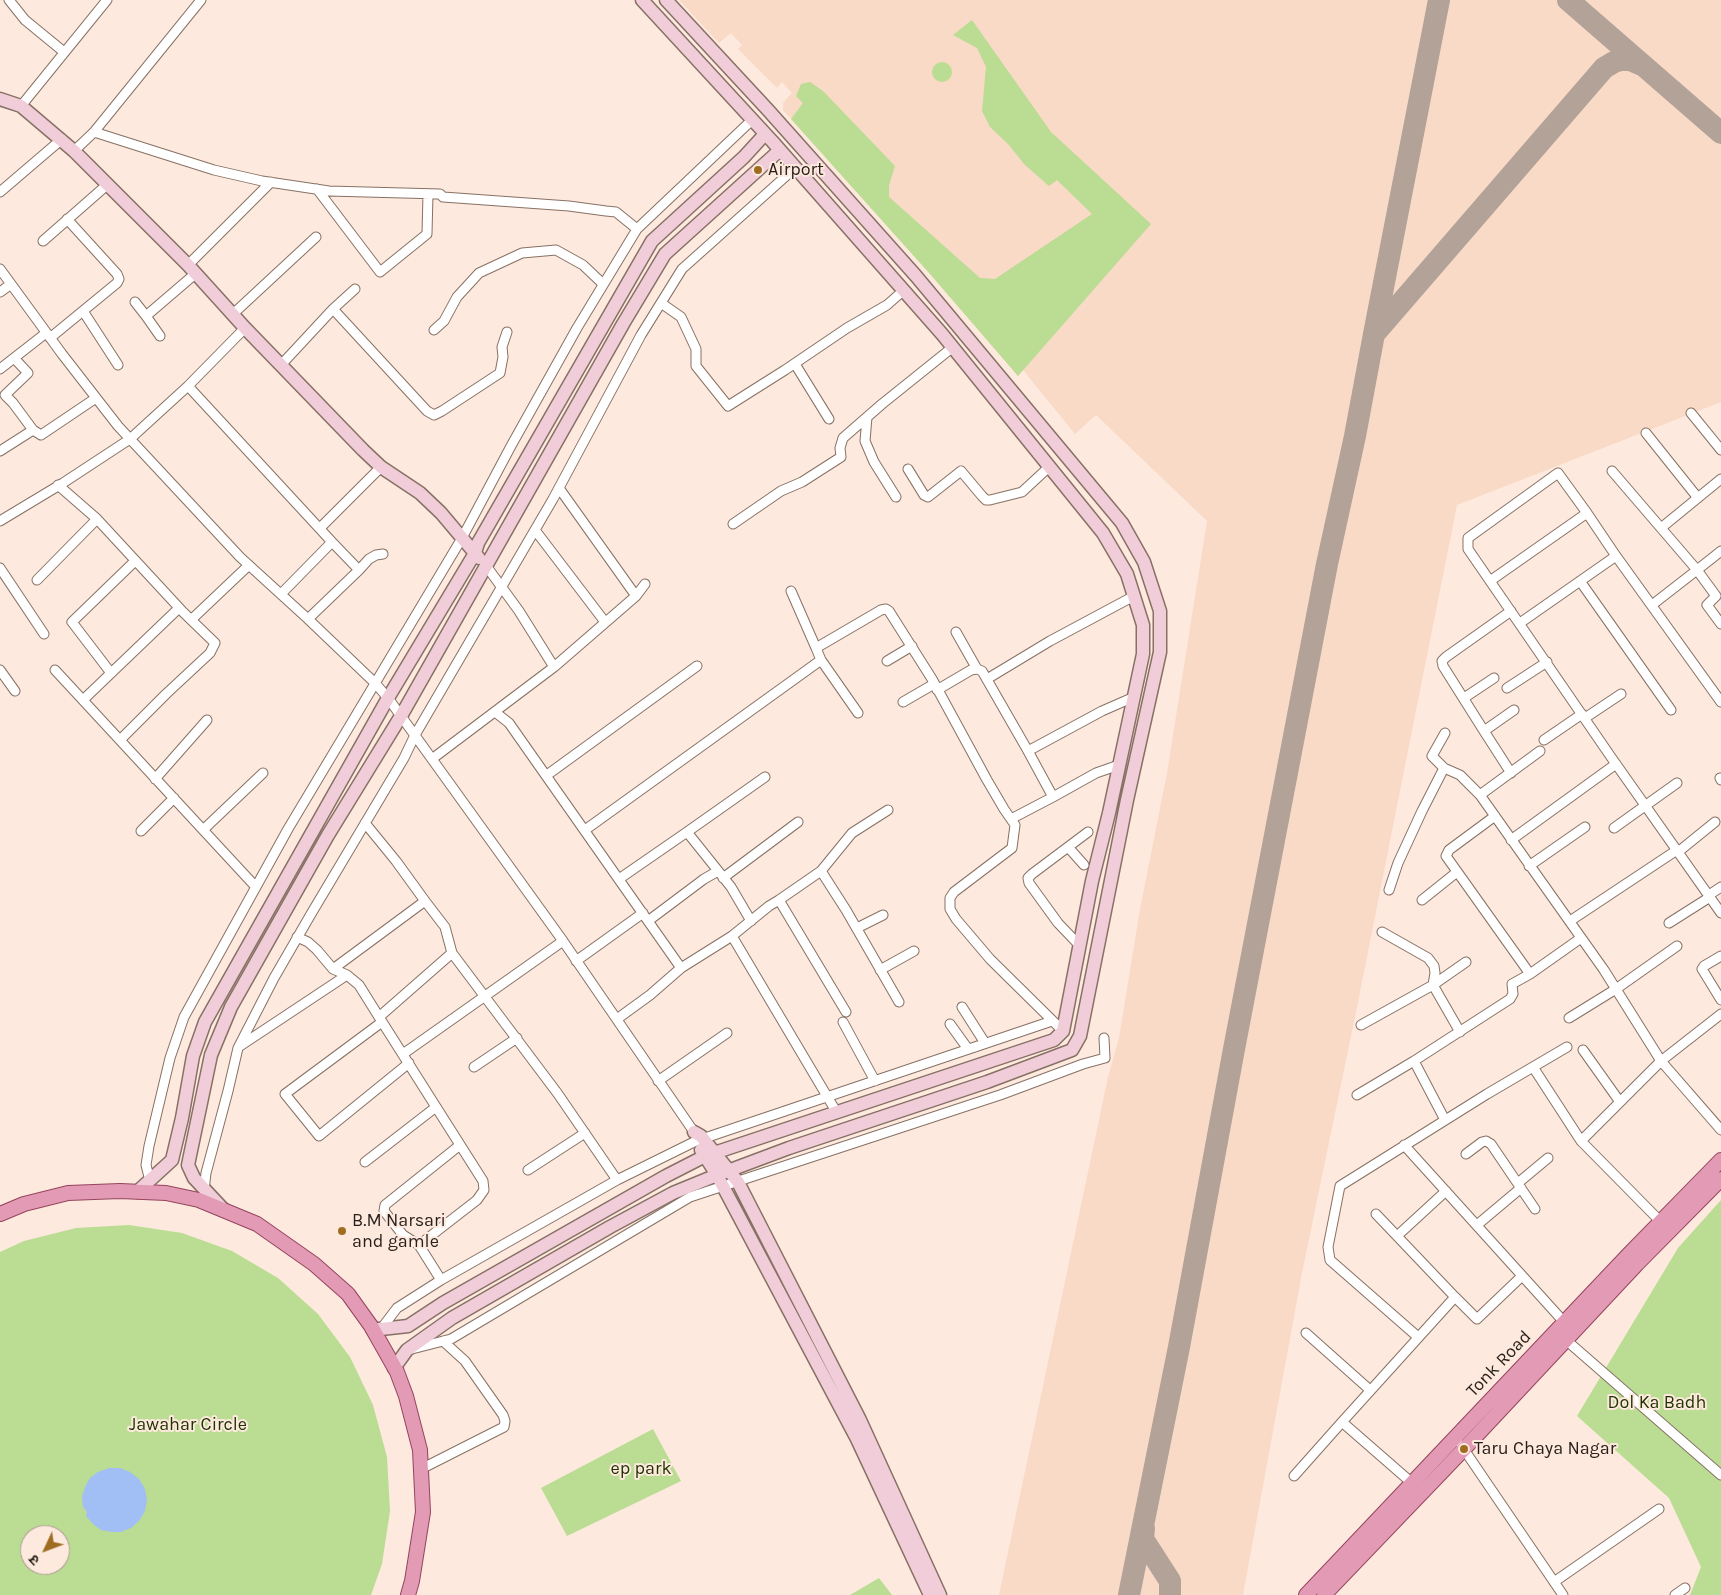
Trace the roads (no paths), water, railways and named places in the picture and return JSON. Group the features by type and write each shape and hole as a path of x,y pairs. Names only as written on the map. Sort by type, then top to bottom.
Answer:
{"main road":[{"name":"Tonk Road","path":"1306,1595 1455,1436 1721,1160"},
{"name":"Tonk Road","path":"1324,1595 1637,1264 1721,1179"},
{"path":"0,1214 24,1204 68,1193 166,1193 199,1200 257,1224 314,1264 348,1294 377,1329 406,1396 420,1450 423,1512 408,1595"}],"street":[{"path":"9,0 25,20 64,52"},
{"path":"21,106 107,0"},
{"path":"74,151 94,132 201,0"},
{"path":"377,1329 408,1326 443,1303 666,1176 710,1154 1054,1040 1063,1032 1092,881 1143,654 1143,625 1128,574 1103,533 904,290 772,141 642,0"},
{"path":"394,1368 407,1350 452,1318 673,1193 723,1172 987,1082 1072,1050 1080,1036 1127,800 1160,652 1160,611 1144,562 1122,523 916,276 784,128 666,0"},
{"path":"0,99 21,106 62,139 192,269 245,328 381,467 420,493 441,513 487,568 519,611 554,667"},
{"path":"150,1181 146,1165 149,1146 170,1058 184,1017 255,886 462,538 577,328 637,229 752,120"},
{"path":"224,1210 194,1178 188,1165 211,1055 231,1007 328,835 401,716 487,568 623,324 666,254 784,128"},
{"path":"94,132 214,170 271,182 318,189 440,194 443,197 570,206 616,212 637,229"},
{"path":"0,192 62,139"},
{"path":"137,1192 172,1160 194,1056 205,1022 388,698 474,553 652,241 744,157 772,141"},
{"path":"204,1190 206,1173 238,1048 297,937 404,758 415,735 559,488 618,376 682,269 795,168"},
{"path":"146,316 192,269 271,182"},
{"path":"43,241 108,184"},
{"path":"318,189 380,272 428,234 428,194"},
{"path":"1,366 83,311 117,283 119,279 117,274 67,219"},
{"path":"233,314 316,237"},
{"path":"434,330 444,321 457,297 479,273 522,253 556,250 583,265 604,284"},
{"path":"0,269 96,398 130,438 249,565 375,683 388,698 563,942 697,1137 723,1172 738,1182 860,1420 940,1595"},
{"path":"0,292 11,284"},
{"path":"281,365 355,289"},
{"path":"661,303 681,318 696,348 696,366 728,406 887,304 904,290"},
{"path":"135,302 160,336"},
{"path":"334,309 427,411 434,414 442,411 500,373 503,358 502,347 507,332"},
{"path":"83,311 118,365"},
{"path":"0,521 130,438 188,386 245,328"},
{"path":"733,524 781,491 802,482 841,457 840,448 843,438 867,417 955,350 970,341"},
{"path":"14,358 28,372 5,395 33,430 41,435 96,398"},
{"path":"795,364 829,419"},
{"path":"188,386 359,570"},
{"path":"1691,413 1721,450"},
{"path":"867,417 865,442 874,462 896,497"},
{"path":"0,451 33,430"},
{"path":"1646,432 1698,498"},
{"path":"908,469 928,497 961,471 986,500 990,500 1022,492 1064,454"},
{"path":"320,528 381,467"},
{"path":"1612,471 1698,570 1715,595 1715,598 1707,605 1721,624"},
{"path":"1721,702 1558,473 1468,538 1468,549 1721,913"},
{"path":"1661,528 1721,479"},
{"path":"58,485 97,519 179,608 215,643 210,653 120,740"},
{"path":"559,488 636,596"},
{"path":"1490,581 1587,513"},
{"path":"38,580 97,519"},
{"path":"535,530 605,622"},
{"path":"281,594 332,542"},
{"path":"1652,605 1721,552"},
{"path":"308,619 369,559 376,554 383,554"},
{"path":"1520,623 1616,556"},
{"path":"111,673 72,622 135,560"},
{"path":"191,620 249,565"},
{"path":"0,568 44,634"},
{"path":"1580,581 1671,710"},
{"path":"432,759 554,667 636,596 645,584"},
{"path":"791,591 821,660 858,713"},
{"path":"987,678 1050,641 1134,596"},
{"path":"83,700 179,608"},
{"path":"816,648 881,610 889,610 912,646 999,802 1016,825 1012,848 954,892 950,898 950,910 990,959 1063,1032 1080,1036"},
{"path":"1511,611 1442,661 1442,666 1511,773"},
{"path":"956,632 977,669"},
{"path":"887,661 912,646"},
{"path":"585,830 821,660"},
{"path":"1507,688 1546,662"},
{"path":"547,775 697,666"},
{"path":"903,702 971,670 977,669 982,671 1053,797"},
{"path":"0,670 15,691"},
{"path":"55,670 255,886"},
{"path":"1464,698 1494,678"},
{"path":"1544,740 1621,694"},
{"path":"1028,751 1102,711 1134,697"},
{"path":"1484,731 1514,710"},
{"path":"494,712 510,723 681,968"},
{"path":"156,779 207,720"},
{"path":"1445,733 1432,756 1444,768 1460,775 1480,795 1570,921 1662,1061 1721,1130"},
{"path":"1480,795 1540,751"},
{"path":"1011,819 1096,773 1119,764"},
{"path":"1511,840 1616,764"},
{"path":"1389,890 1392,875 1444,768"},
{"path":"203,830 263,773"},
{"path":"619,879 765,777"},
{"path":"1614,828 1676,782"},
{"path":"141,830 174,798"},
{"path":"617,1019 650,995 681,968 711,951 779,900 822,871 852,833 888,810"},
{"path":"1495,816 1449,850 1446,856 1530,974"},
{"path":"576,962 704,879 721,874 798,822"},
{"path":"1570,921 1678,851 1715,822"},
{"path":"365,823 445,927 452,953 516,1038 617,1180"},
{"path":"1529,866 1585,827"},
{"path":"688,832 721,874 750,921"},
{"path":"1080,946 1058,922 1029,883 1028,878 1088,832"},
{"path":"1068,847 1084,865"},
{"path":"822,871 899,1002"},
{"path":"1422,900 1457,872"},
{"path":"1669,923 1721,886"},
{"path":"779,900 846,1012"},
{"path":"333,969 424,901"},
{"path":"857,928 883,915"},
{"path":"1382,932 1428,958 1434,966 1436,973 1433,985 1460,1032"},
{"path":"732,936 837,1113"},
{"path":"297,937 308,942 333,969 347,975 359,985 483,1181 484,1190 477,1200 419,1245"},
{"path":"1356,1095 1414,1061 1510,999 1513,994 1512,984 1530,974 1581,938"},
{"path":"403,1054 563,942"},
{"path":"1569,1018 1616,989 1677,946"},
{"path":"880,970 914,951"},
{"path":"409,1063 319,1136 285,1094 381,1019 452,953"},
{"path":"1721,956 1702,969 1721,1000"},
{"path":"1361,1025 1433,985 1466,962"},
{"path":"238,1048 347,975"},
{"path":"962,1007 985,1043"},
{"path":"1581,1141 1662,1061 1721,1014"},
{"path":"377,1329 397,1308 442,1280 617,1180 697,1137 828,1097 1052,1021"},
{"path":"843,1022 875,1081"},
{"path":"950,1024 968,1049"},
{"path":"658,1081 727,1033"},
{"path":"474,1067 516,1038"},
{"path":"407,1350 451,1339 690,1197 1000,1095 1083,1064 1105,1058 1104,1038"},
{"path":"1418,1337 1330,1260 1328,1247 1340,1186 1445,1120 1567,1048"},
{"path":"1583,1050 1620,1102"},
{"path":"1414,1061 1445,1120"},
{"path":"1533,1067 1581,1141 1661,1222"},
{"path":"365,1162 436,1107"},
{"path":"528,1170 584,1132"},
{"path":"1466,1154 1482,1142 1486,1141 1491,1144 1535,1209"},
{"path":"442,1280 419,1245 403,1235 384,1211 385,1206 460,1145"},
{"path":"1404,1145 1564,1322"},
{"path":"1476,1225 1548,1158"},
{"path":"723,1172 723,1187 857,1439 930,1595"},
{"path":"1397,1236 1446,1191"},
{"path":"1376,1214 1454,1298 1477,1319 1522,1276"},
{"path":"1294,1476 1454,1298"},
{"path":"1306,1333 1370,1390"},
{"path":"1566,1340 1721,1476"},
{"path":"421,1470 504,1427 503,1415 464,1361 443,1341"},
{"path":"1342,1422 1412,1483"},
{"path":"1455,1436 1563,1595"},
{"path":"1554,1582 1659,1509"},
{"path":"1675,1595 1684,1588"}],"water":[{"path":"109,1468 120,1468 130,1472 139,1479 145,1489 147,1500 145,1511 139,1521 131,1528 121,1532 101,1530 86,1516 87,1512 83,1507 82,1497 90,1478 98,1472"}],"place":[{"name":"Airport","path":"758,170"},
{"name":"B.M Narsari and gamle","path":"342,1231"},
{"name":"Taru Chaya Nagar","path":"1464,1449"}],"park label":[{"name":"Dol Ka Badh","path":"1657,1403"},
{"name":"Jawahar Circle","path":"188,1425"},
{"name":"ep park","path":"641,1469"}]}
